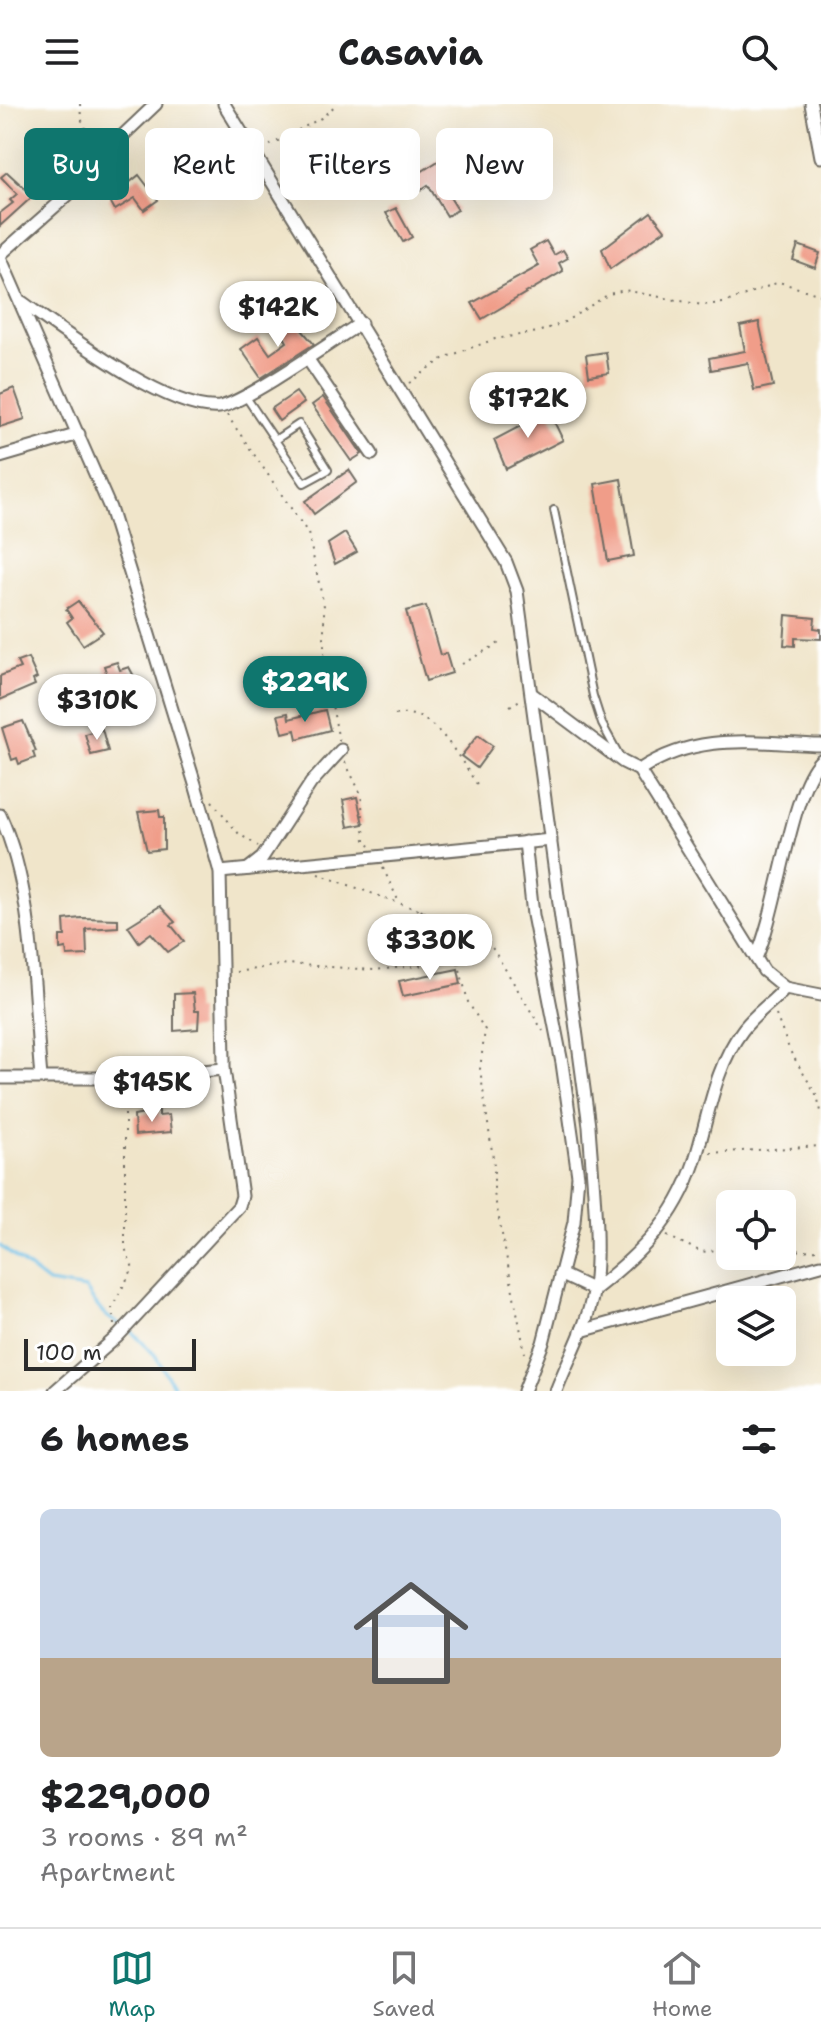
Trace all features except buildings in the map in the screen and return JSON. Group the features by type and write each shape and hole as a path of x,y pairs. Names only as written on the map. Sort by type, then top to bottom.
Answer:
{"street":[{"path":"129,130 156,104"},
{"path":"224,104 239,128"},
{"path":"811,104 821,157"},
{"path":"264,168 401,388 512,576 531,694 589,1126 594,1290 556,1391"},
{"path":"55,1391 118,1336 239,1206 242,1196 224,1069 220,872 129,565 79,434 0,256 62,200"},
{"path":"21,301 113,364 163,392 189,403 222,407 361,323"},
{"path":"307,358 372,454"},
{"path":"0,457 79,434"},
{"path":"531,694 623,762 639,770 764,971 785,988 821,995"},
{"path":"639,770 684,746 726,742 821,745"},
{"path":"248,870 267,852 311,783 341,750"},
{"path":"756,958 768,932 802,788 821,760"},
{"path":"0,815 10,836 24,898 41,1077"},
{"path":"220,872 551,840"},
{"path":"524,1391 543,1343 574,1222 578,1176 562,1063 533,915 525,842"},
{"path":"594,1290 637,1256 659,1233 674,1209 728,1057 741,1031 785,988"},
{"path":"0,1078 125,1078 224,1069"},
{"path":"581,1331 821,1265"},
{"path":"560,1274 594,1290"}],"lane":[{"path":"245,395 275,440 305,484 328,470 299,424 275,440"},
{"path":"554,510 593,696 602,724 623,762"}],"path":[{"path":"80,104 86,128"},
{"path":"264,149 321,118 337,104"},
{"path":"401,388 444,358 495,339 563,323 609,294 624,290 702,305 724,303 779,282 821,295"},
{"path":"222,407 308,533 324,606 324,664 341,750 353,784 361,794 365,840 378,856 398,900"},
{"path":"462,664 501,642"},
{"path":"395,715 412,712 420,715 450,740 480,788"},
{"path":"195,784 239,834 267,852"},
{"path":"298,864 328,878 398,900 477,931 488,941 546,1036"},
{"path":"421,910 458,961 468,1002 485,1030 480,1069 494,1165 494,1193 530,1375"},
{"path":"220,979 234,972 287,964 374,970 458,961"},
{"path":"771,1003 790,1051 817,1096 821,1111"},
{"path":"118,1336 112,1307 133,1268 125,1248 125,1078"},
{"path":"696,1154 821,1146"},
{"path":"659,1233 702,1252 716,1250"},
{"path":"796,1251 821,1250"}],"waterway":[{"path":"0,1246 48,1283 86,1289 111,1320 124,1326"},
{"path":"130,1330 155,1355 174,1387 180,1391"}]}
